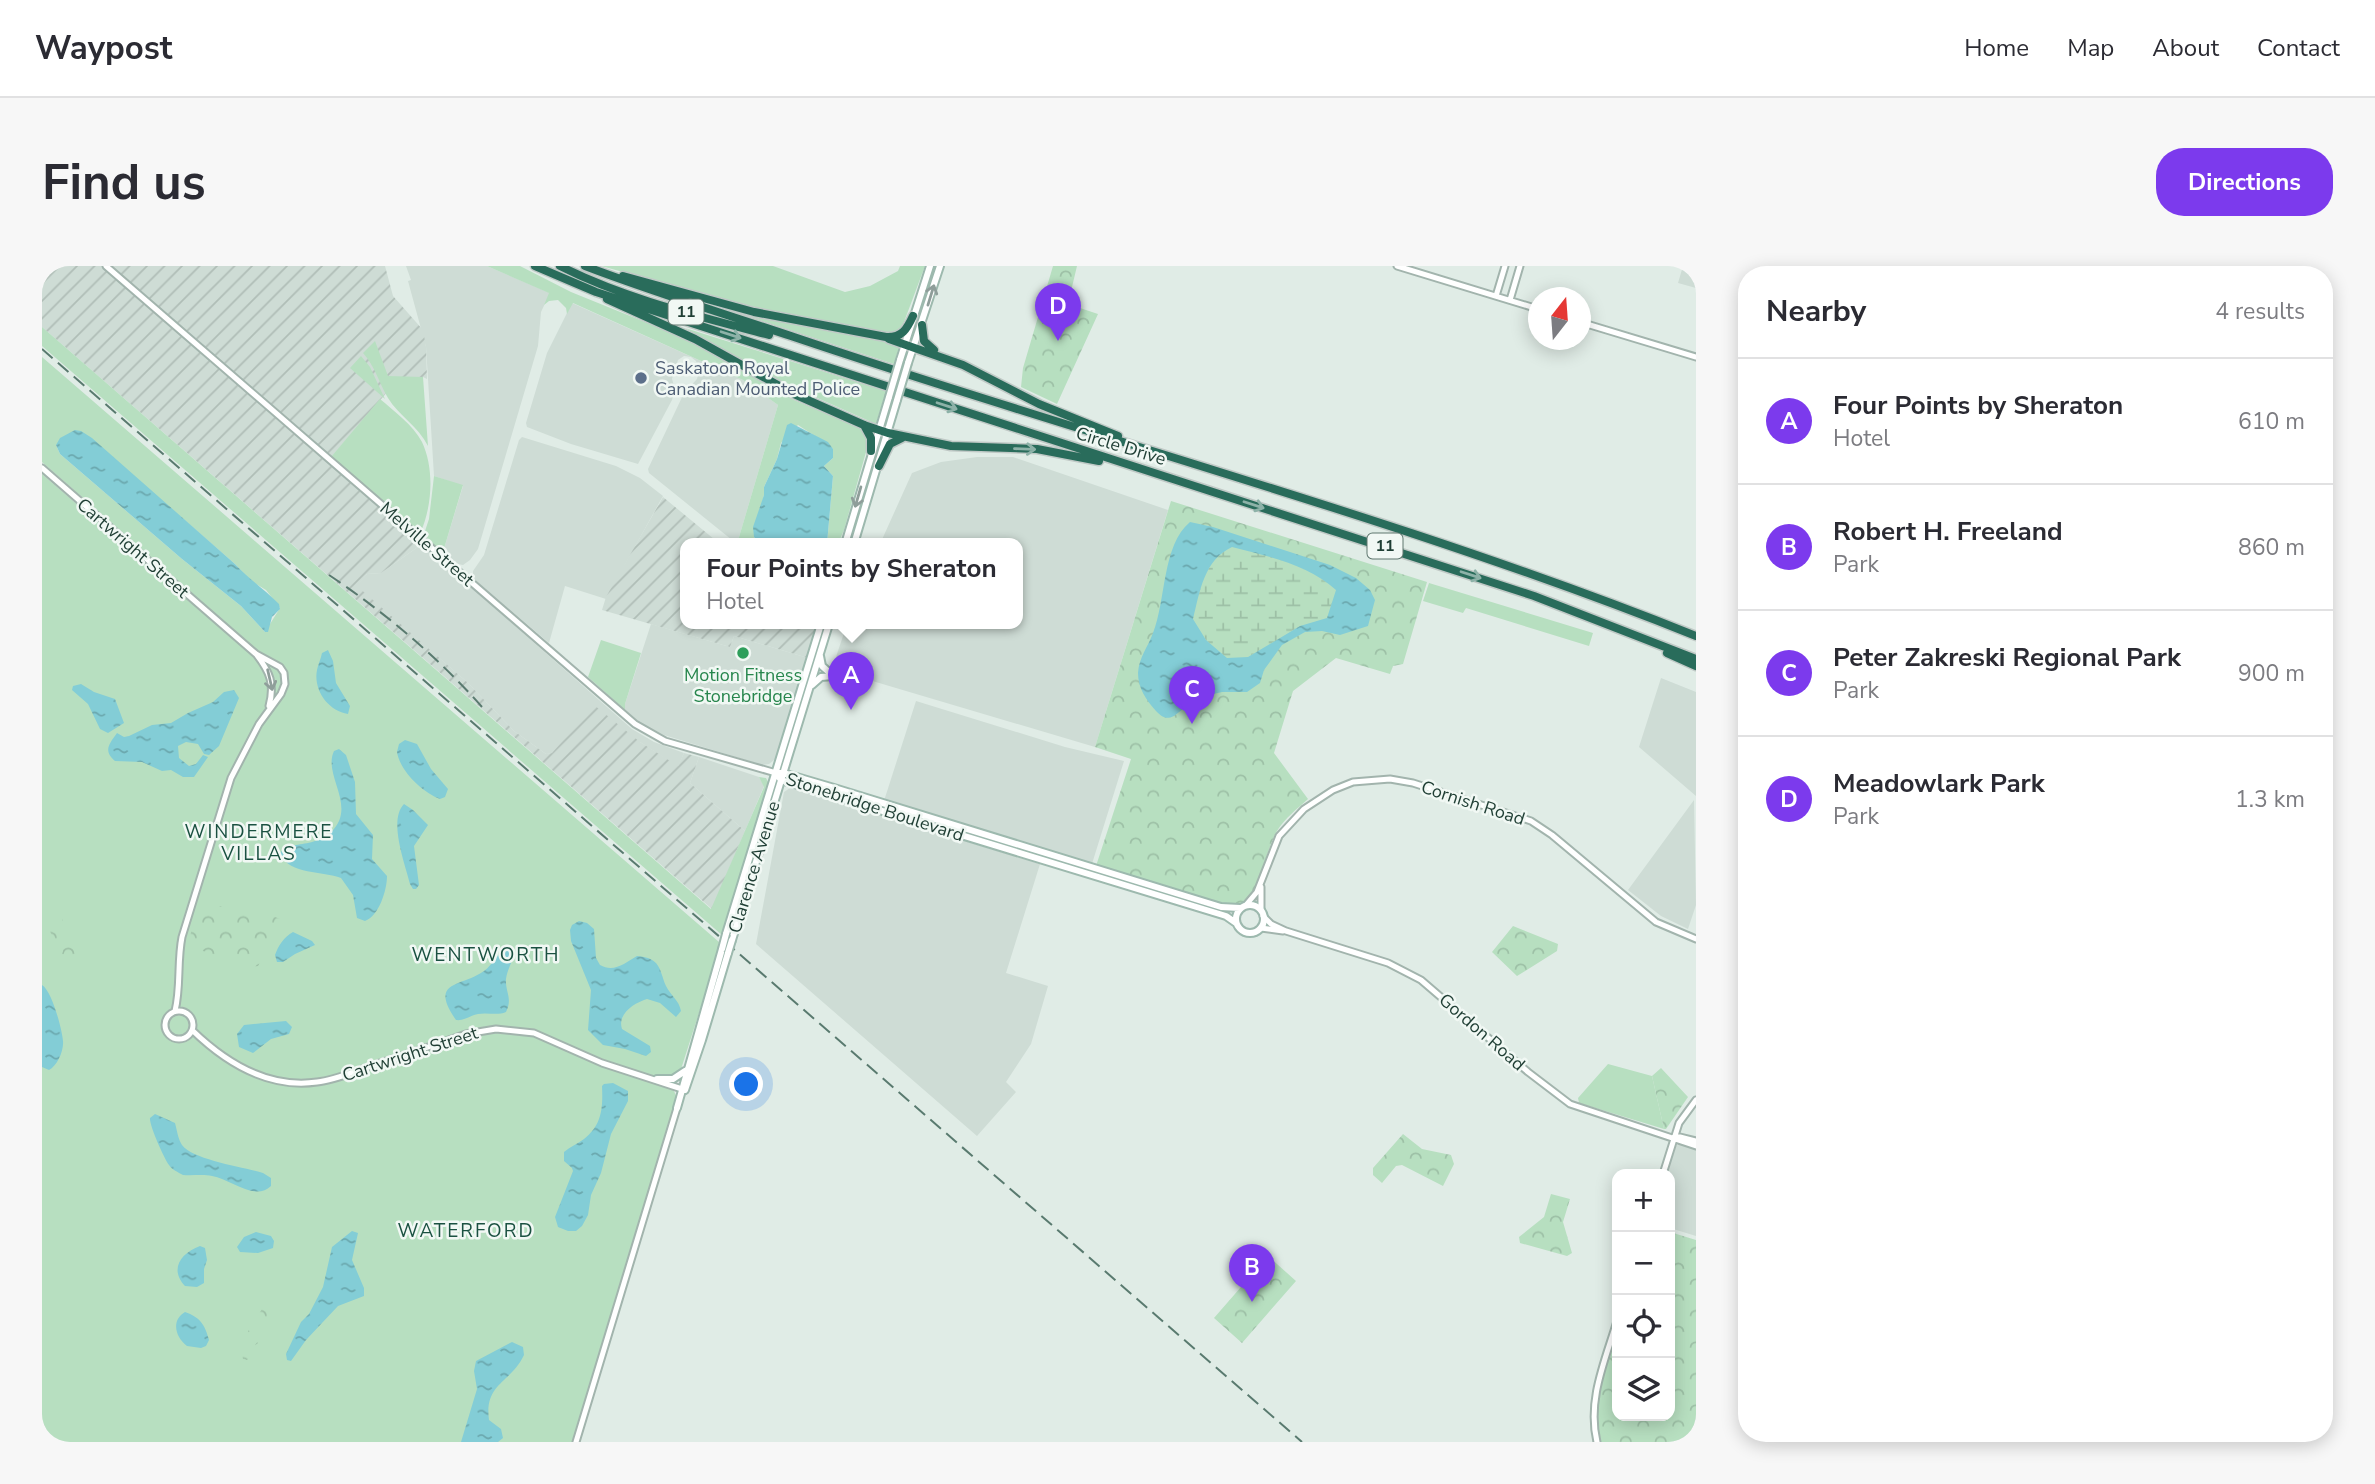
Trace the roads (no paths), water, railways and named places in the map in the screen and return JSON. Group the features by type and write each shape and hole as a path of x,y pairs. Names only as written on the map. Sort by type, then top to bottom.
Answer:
{"highway":[{"name":"Circle Drive","path":"535,266 596,292 1534,596 1696,659"},
{"name":"11","path":"560,266 591,282 663,305 816,346"},
{"name":"Circle Drive","path":"586,266 641,288 816,346 1544,577 1696,636"},
{"path":"586,266 754,312 886,337 906,332 913,316"},
{"path":"596,292 620,306 695,339 772,383 864,425 951,446 1037,449 1069,454 1189,484"},
{"path":"922,325 924,341 948,359"},
{"path":"868,333 948,359 1039,404 1099,427 1140,448"},
{"path":"864,425 871,438 871,451"},
{"path":"879,466 890,444 900,438 909,438"},
{"path":"1583,592 1696,631"},
{"path":"1578,613 1696,666"}],"main road":[{"path":"847,538 871,451 897,400 908,363 913,316 930,266"},
{"path":"856,538 879,466 889,397 900,360 922,325 940,266"},
{"name":"Clarence Avenue","path":"780,775 820,629"},
{"name":"Clarence Avenue","path":"677,1108 827,629"},
{"path":"808,690 816,680 825,675 833,676 822,666 820,652"},
{"name":"Stonebridge Boulevard","path":"780,775 1221,907 1243,907"},
{"name":"Stonebridge Boulevard","path":"780,775 1226,916 1236,923"},
{"path":"1255,906 1262,913 1261,928 1249,933 1241,930 1236,923 1236,916 1243,907 1255,906"},
{"name":"Clarence Avenue","path":"684,1087 686,1070 725,951"},
{"path":"654,1079 673,1079 686,1070"}],"street":[{"name":"Melville Street","path":"106,266 635,724 666,741 780,775"},
{"path":"1397,266 1528,306"},
{"path":"1496,296 1505,266"},
{"path":"1510,300 1520,266"},
{"path":"1591,325 1696,357"},
{"name":"Cartwright Street","path":"42,468 256,654 280,667 285,680 281,694 268,709 237,762 223,801 181,945 179,998 175,1011"},
{"name":"Cartwright Street","path":"256,654 271,677 272,691 268,709"},
{"name":"Cornish Road","path":"1243,907 1254,897 1279,836 1316,800 1353,782 1401,780 1531,821 1552,835 1656,922 1696,939"},
{"name":"Cornish Road","path":"1262,880 1262,913"},
{"name":"Gordon Road","path":"1262,913 1271,924 1286,931 1404,970 1440,995 1560,1097 1581,1109 1696,1144"},
{"name":"Gordon Road","path":"1261,928 1286,931"},
{"name":"Cartwright Street","path":"179,998 184,1012"},
{"path":"175,1011 184,1012 192,1019 192,1030 186,1037 175,1038 166,1030 166,1019 175,1011"},
{"name":"Cartwright Street","path":"186,1037 206,1044 256,1074 284,1082 301,1083 331,1080 481,1030 508,1029 543,1035 603,1063 684,1087"},
{"name":"Cartwright Street","path":"192,1030 206,1044"},
{"path":"1664,1169 1684,1115 1696,1100"},
{"name":"Clarence Avenue","path":"576,1442 677,1108"},
{"path":"1597,1442 1593,1414 1596,1392 1612,1338"}],"water":[{"path":"791,423 828,442 833,449 833,458 824,466 833,476 828,538 754,537 753,527 764,495 764,487 777,459 787,425"},
{"path":"75,430 92,438 279,604 280,609 272,617 268,632 241,606 60,454 56,445 60,438"},
{"path":"1190,522 1213,527 1330,565 1356,578 1370,590 1375,600 1368,626 1340,635 1322,631 1305,632 1282,645 1264,670 1260,683 1247,692 1222,692 1197,698 1174,716 1162,716 1143,694 1138,673 1157,620 1169,559 1181,532","holes":["1232,547 1273,558 1325,581 1336,590 1327,618 1300,626 1248,657 1227,658 1206,640 1193,619 1209,568"]},
{"path":"328,650 333,661 336,683 350,706 348,714 328,704 317,685 322,653"},
{"path":"81,684 115,699 124,723 108,733 100,729 88,704 72,690 73,686"},
{"path":"234,690 239,698 219,746 209,755 204,754 198,744 186,742 178,746 179,758 189,766 196,764 203,755 208,757 194,777 183,777 171,770 162,771 142,762 115,761 109,754 110,744 117,733 124,737 152,725 171,723 213,702 224,692"},
{"path":"405,740 417,744 431,769 448,789 445,797 440,799 419,786 402,766 397,752 399,744"},
{"path":"339,749 346,755 355,782 356,814 373,835 372,859 387,876 381,902 374,914 365,921 357,918 353,895 341,878 291,866 280,854 290,846 325,837 339,821 341,803 332,759 334,751"},
{"path":"404,804 428,825 414,846 419,885 416,889 410,884 399,842 397,820"},
{"path":"579,921 594,929 596,958 600,965 615,968 637,956 651,959 658,965 666,986 679,1004 681,1011 676,1017 660,1003 647,999 632,1006 624,1014 622,1029 650,1046 651,1052 646,1056 603,1045 588,1030 591,990 571,941 570,930 572,925"},
{"path":"293,932 315,945 283,962 277,962 275,955 278,948"},
{"path":"508,949 512,956 506,979 509,1003 506,1012 478,1014 456,1020 445,998 447,991 451,986 484,971 500,953"},
{"path":"42,985 53,1002 63,1041 59,1058 49,1070 42,1067"},
{"path":"286,1021 292,1027 289,1034 271,1039 253,1053 239,1047 237,1034 244,1025"},
{"path":"613,1083 628,1091 628,1101 611,1134 601,1173 591,1195 588,1215 576,1231 568,1231 558,1227 555,1217 573,1171 564,1161 564,1152 595,1128 601,1109 602,1086"},
{"path":"155,1114 175,1123 181,1143 188,1150 207,1159 263,1173 271,1178 271,1186 258,1192 250,1191 212,1176 183,1175 175,1171 170,1167 154,1134 150,1118"},
{"path":"352,1231 358,1233 352,1260 364,1288 364,1296 338,1306 306,1340 291,1361 287,1360 286,1354 301,1322 309,1314 323,1287 332,1247"},
{"path":"256,1232 271,1236 274,1241 273,1248 258,1253 240,1252 237,1247 244,1237"},
{"path":"200,1246 205,1248 207,1260 204,1283 197,1287 185,1286 178,1274 179,1262 187,1253"},
{"path":"185,1312 195,1316 204,1326 209,1340 206,1346 187,1346 180,1338 176,1324"},
{"path":"512,1342 523,1347 524,1355 494,1391 489,1408 489,1420 501,1429 503,1438 498,1442 461,1442 477,1389 474,1371 476,1361"}],"railway":[{"path":"42,349 1302,1442"},
{"path":"329,575 410,636 482,707"}],"place":[{"name":"Meadowlark Park","path":"1058,341"},
{"name":"Saskatoon Royal Canadian Mounted Police","path":"641,378"},
{"name":"Motion Fitness Stonebridge","path":"743,653"},
{"name":"Four Points by Sheraton","path":"851,710"},
{"name":"Peter Zakreski Regional Park","path":"1192,724"},
{"name":"Robert H. Freeland","path":"1252,1302"}],"district":[{"name":"WINDERMERE VILLAS","path":"259,843"},
{"name":"WENTWORTH","path":"486,955"},
{"name":"WATERFORD","path":"466,1231"}]}
